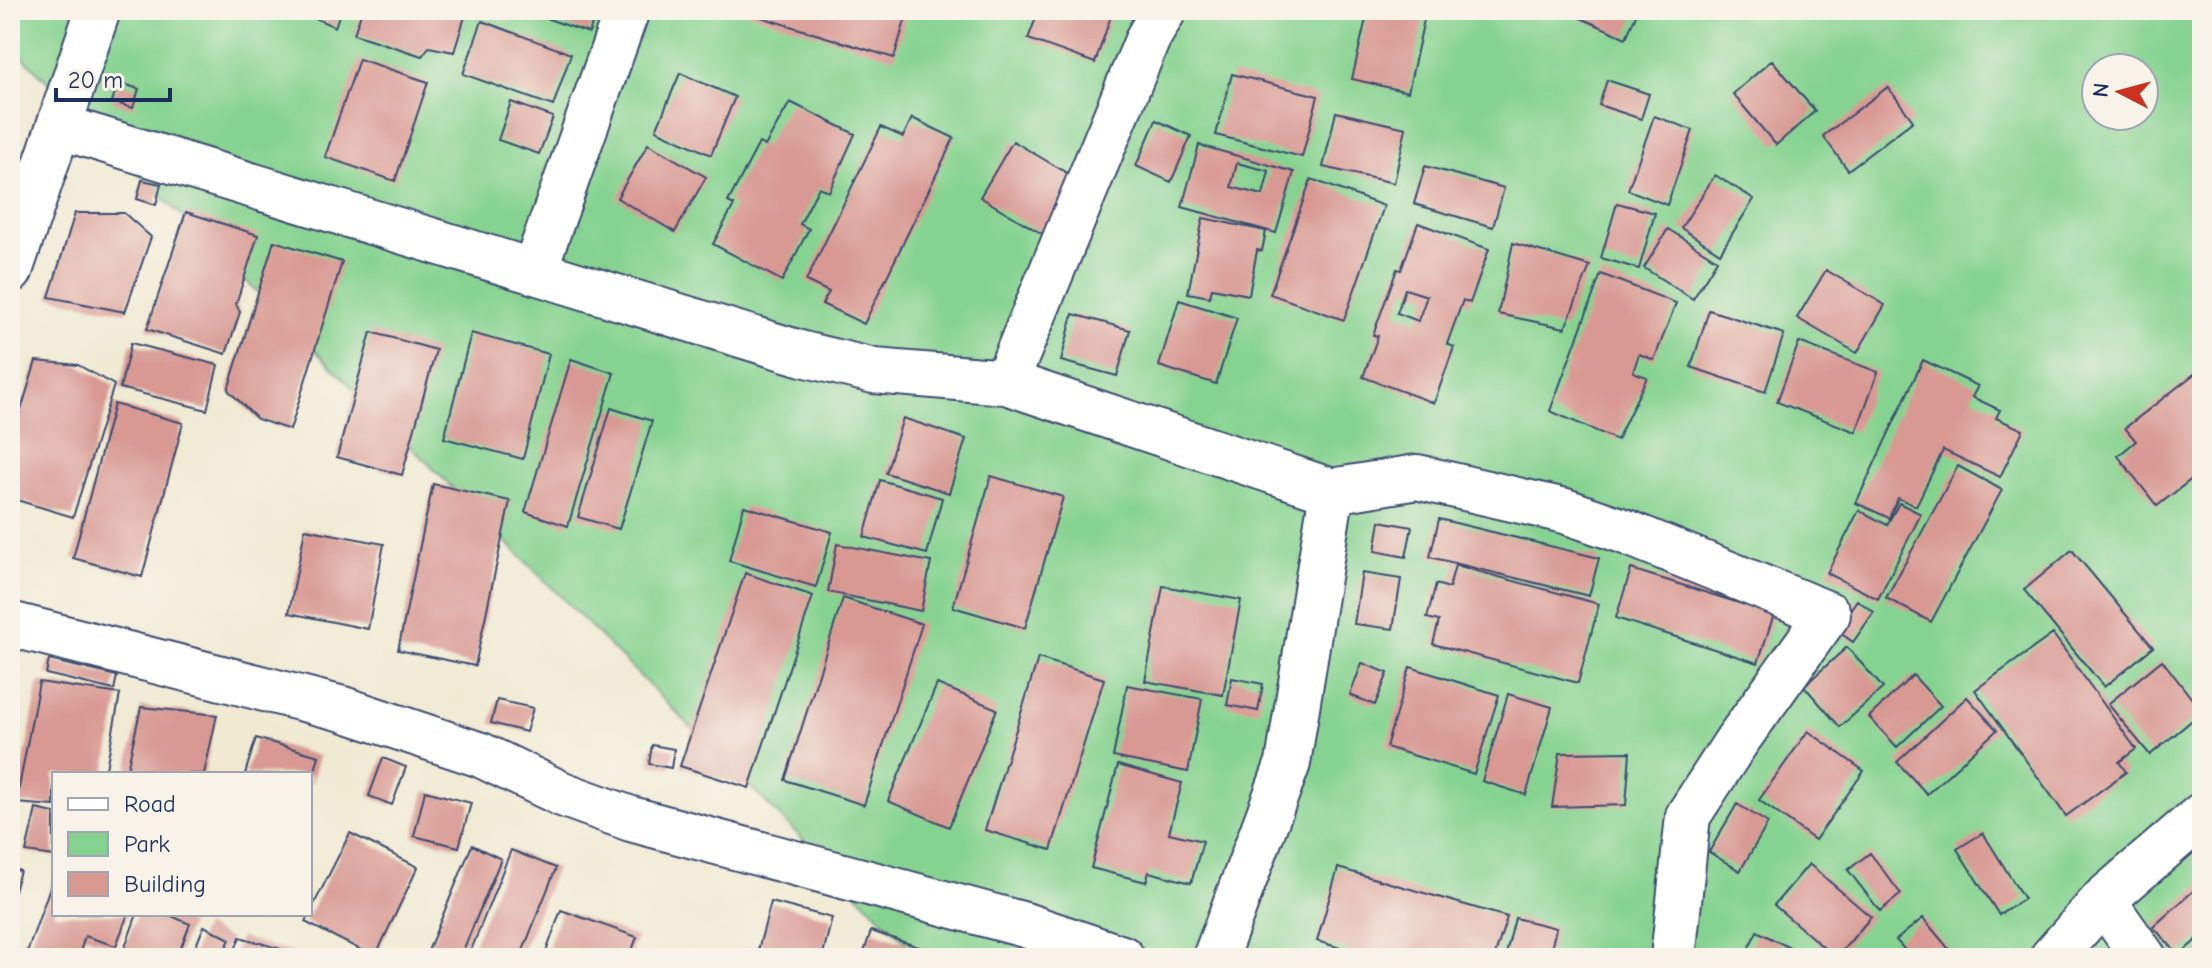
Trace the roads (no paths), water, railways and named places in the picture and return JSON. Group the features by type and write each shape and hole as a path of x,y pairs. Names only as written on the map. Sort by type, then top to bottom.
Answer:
{"street":[{"path":"10,271 98,10"},
{"path":"535,269 627,10"},
{"path":"1006,382 1148,38 1164,10"},
{"path":"61,127 535,269 803,354 874,371 1006,382 1332,491 1417,477 1565,511 1828,614 1736,742 1688,816 1673,958"},
{"path":"1215,958 1288,763 1332,491"},
{"path":"10,624 343,709 481,755 562,794 631,819 1025,925 1122,958"},
{"path":"2052,958 2103,900 2202,815"},
{"path":"2103,900 2144,958"}]}
